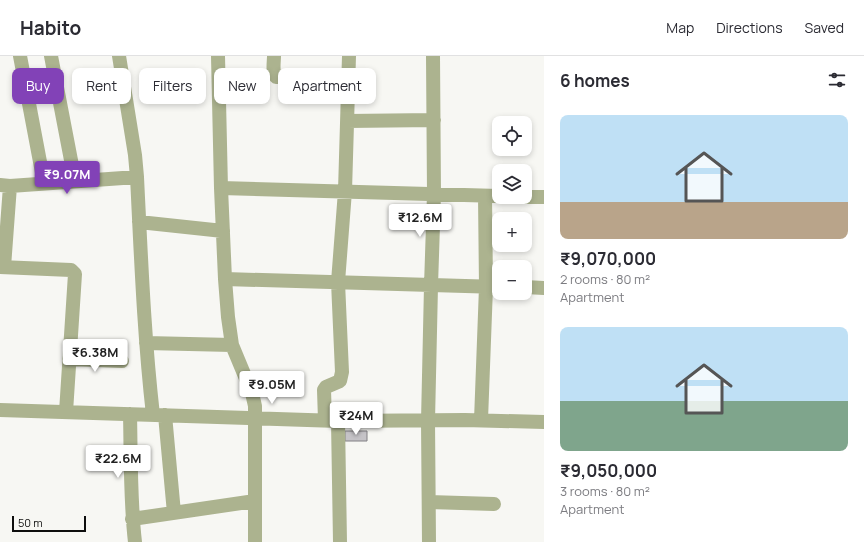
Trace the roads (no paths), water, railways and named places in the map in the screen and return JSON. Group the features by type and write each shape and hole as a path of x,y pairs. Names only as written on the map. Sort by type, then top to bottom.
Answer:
{"street":[{"path":"20,56 44,183"},
{"path":"52,56 75,181"},
{"path":"119,56 138,177 139,222 148,370 159,415 174,513"},
{"path":"218,56 222,231 228,317 232,345 252,393 255,406 255,542"},
{"path":"274,56 274,75 278,77"},
{"path":"348,68 349,56"},
{"path":"429,542 428,421 434,194 433,56"},
{"path":"340,542 331,421 324,390 326,387 340,381 341,377 338,282 345,191 347,104"},
{"path":"347,121 434,120"},
{"path":"66,412 74,274 71,270 2,267 5,186 138,177"},
{"path":"221,188 492,196"},
{"path":"532,197 544,197"},
{"path":"492,204 493,260"},
{"path":"139,222 222,231"},
{"path":"225,279 492,287"},
{"path":"532,288 544,288"},
{"path":"481,420 492,298"},
{"path":"146,343 232,345"},
{"path":"70,359 122,361"},
{"path":"0,410 331,421 481,420 544,422"},
{"path":"130,414 132,519 135,542"},
{"path":"132,519 255,501"},
{"path":"429,502 494,504"}]}
